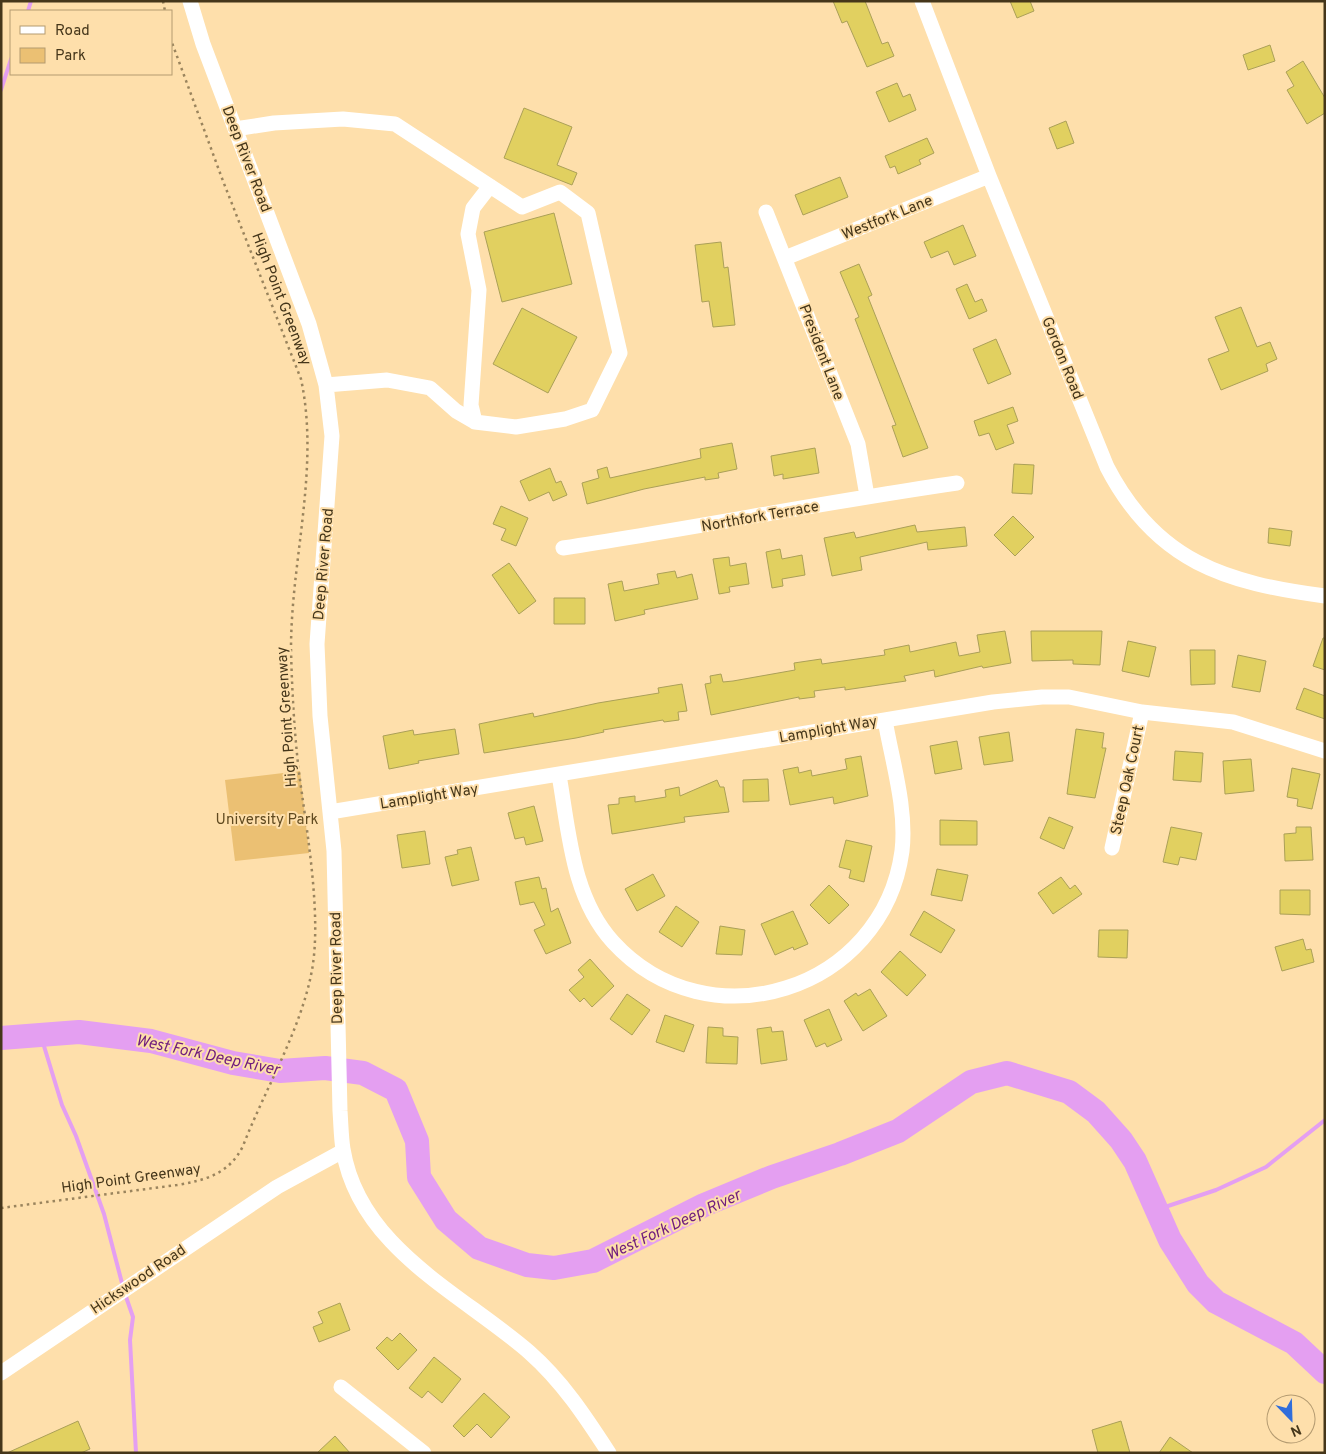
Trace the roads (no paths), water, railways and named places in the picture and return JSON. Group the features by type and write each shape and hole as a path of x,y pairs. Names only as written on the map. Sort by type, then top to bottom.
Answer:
{"street":[{"name":"Deep River Road","path":"190,1 203,44 306,316 326,385 331,454 317,644 320,716 334,851 337,1028 343,1151 363,1203 391,1241 430,1277 529,1352 573,1398 608,1453"},
{"name":"Gordon Road","path":"922,1 989,176 1107,467 1126,501 1156,534 1200,564 1249,584 1325,596"},
{"path":"235,129 274,122 343,119 395,124 522,207 560,192 588,213 620,353 592,410 565,419 516,427 475,422 456,411 430,388 387,380 326,385"},
{"name":"Westfork Lane","path":"785,258 989,176"},
{"path":"475,422 471,405 479,290 468,234 473,208 490,186"},
{"name":"President Lane","path":"766,212 858,444 867,496"},
{"name":"Northfork Terrace","path":"563,548 654,534 867,496 957,483"},
{"name":"Lamplight Way","path":"330,812 993,702 1042,696 1069,697 1142,712 1234,722 1325,751"},
{"name":"Steep Oak Court","path":"1112,848 1142,712"},
{"path":"558,775 575,869 593,912 612,941 632,960 672,984 693,990 745,996 777,992 829,969 853,949 874,926 896,880 902,850 903,826 885,720"},
{"name":"Hickswood Road","path":"1,1373 277,1187 343,1151"},
{"path":"341,1386 414,1450"}],"waterway":[{"path":"28,10 31,1"},
{"path":"1,90 10,62"},
{"name":"West Fork Deep River","path":"1,1038 79,1032 151,1041 233,1063 280,1071 325,1068 363,1073 396,1090 417,1141 419,1177 446,1220 479,1248 527,1265 554,1268 593,1261 704,1205 772,1177 840,1154 898,1131 971,1082 1007,1073 1069,1092 1096,1112 1121,1140 1135,1161 1170,1240 1198,1284 1216,1302 1294,1343 1325,1372"},
{"path":"40,1033 62,1105 76,1136 104,1214 123,1287"},
{"path":"1156,1210 1216,1190 1266,1167 1325,1120"},
{"path":"125,1294 133,1317 130,1340 136,1453"}],"park label":[{"name":"University Park","path":"267,819"}]}
